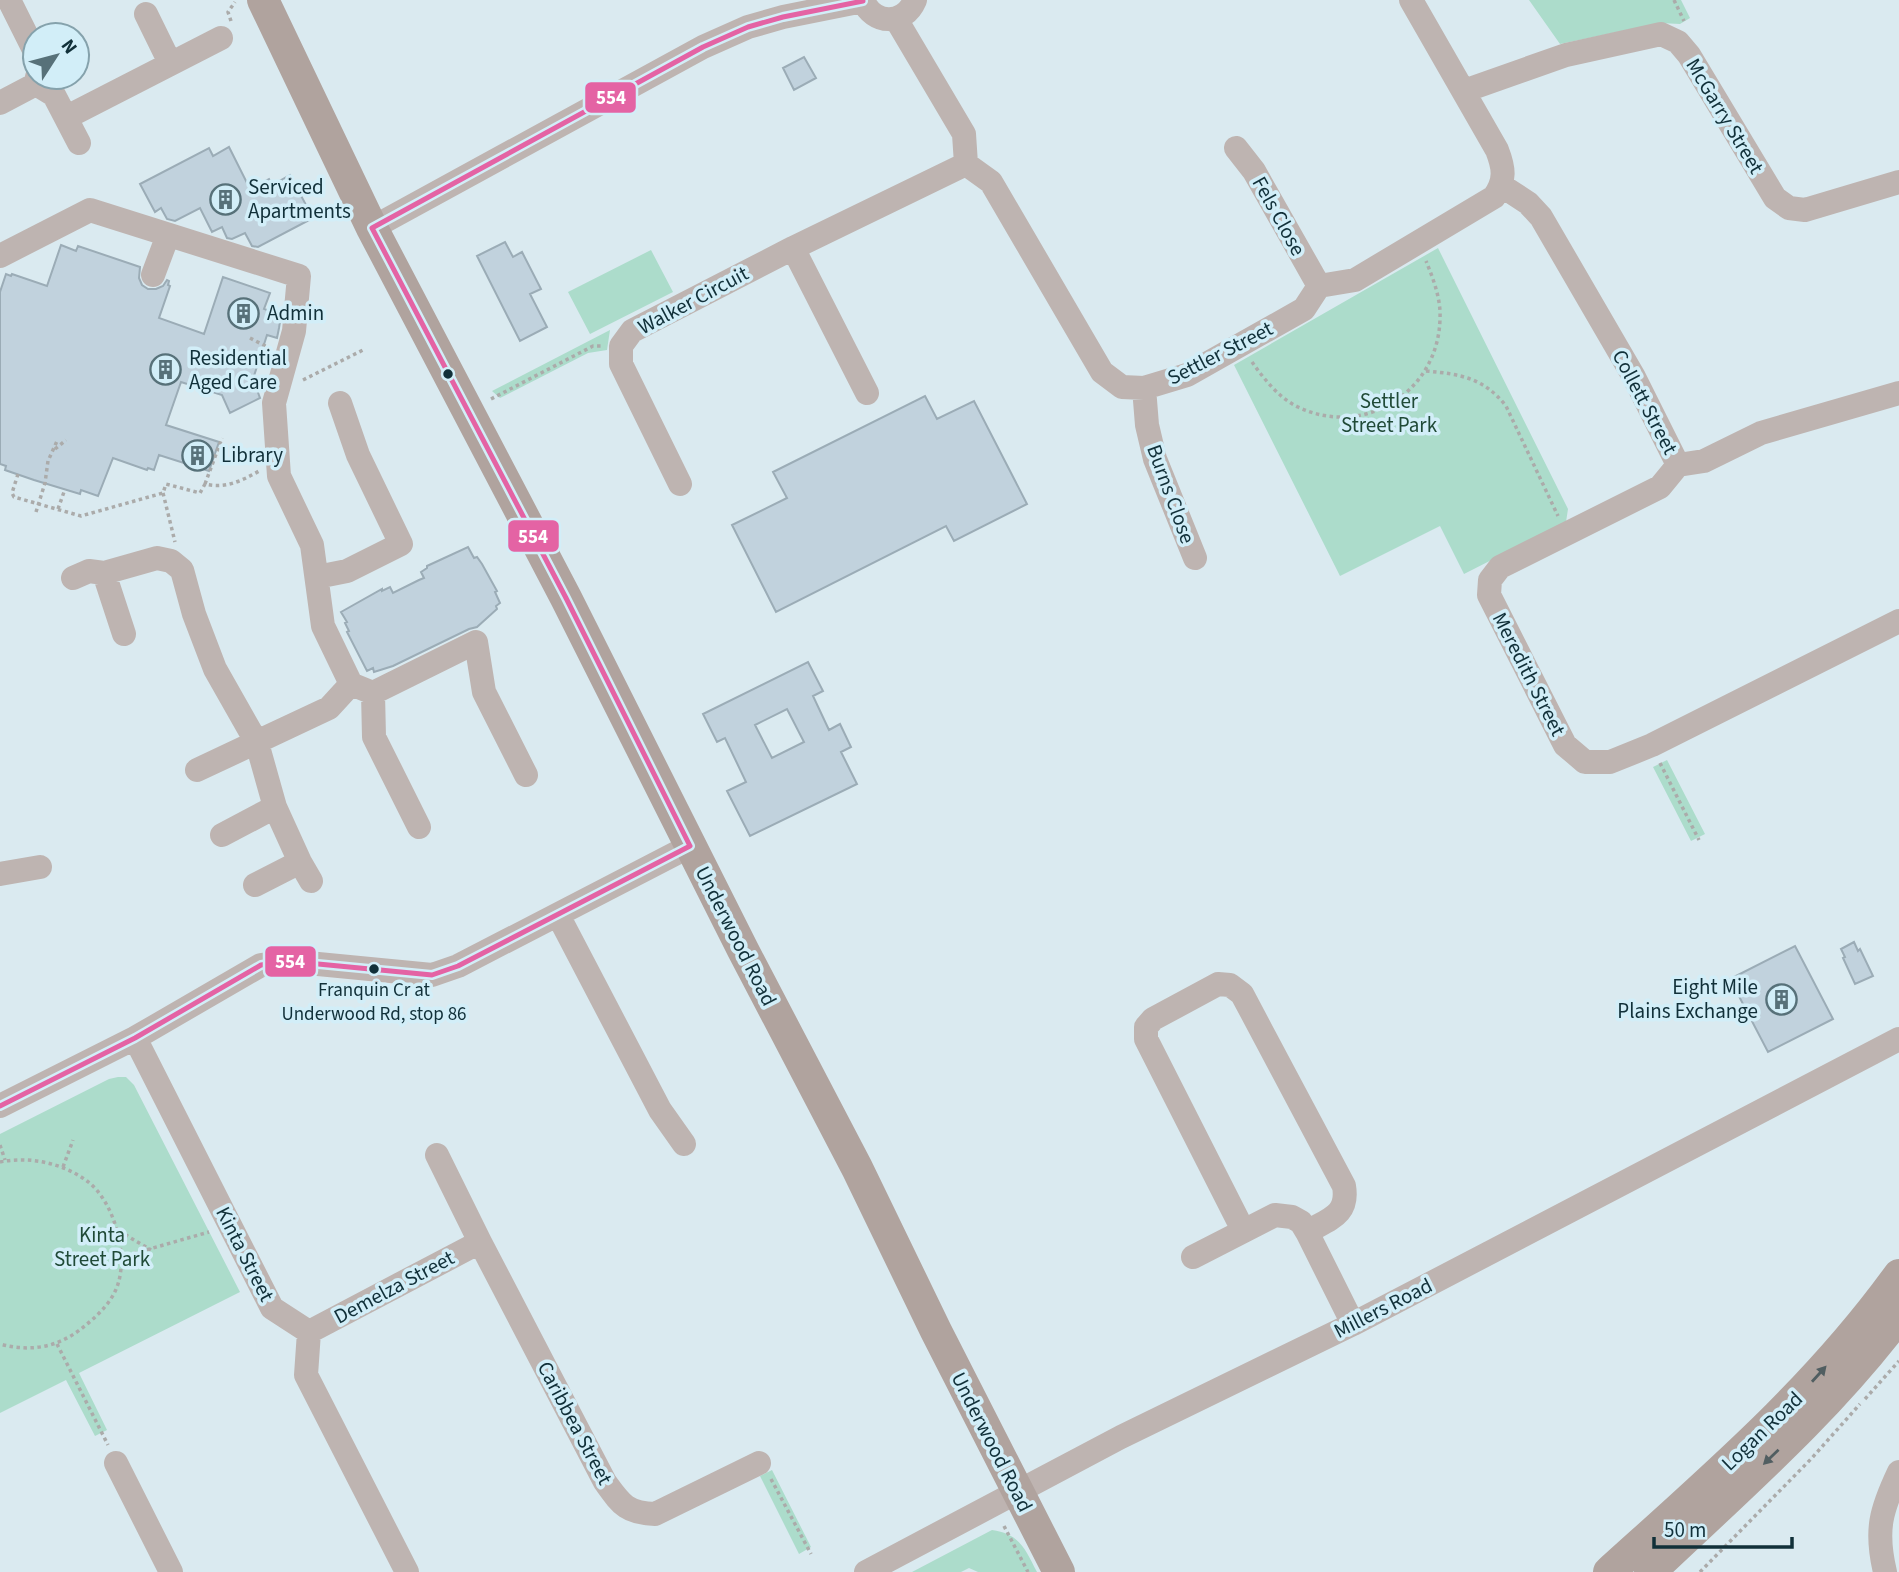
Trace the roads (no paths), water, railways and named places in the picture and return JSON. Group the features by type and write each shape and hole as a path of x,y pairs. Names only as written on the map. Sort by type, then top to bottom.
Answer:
{"main road":[{"name":"Underwood Road","path":"263,0 372,228 566,598 690,846 857,1168 936,1331 1059,1572"},
{"name":"Logan Road","path":"1609,1572 1803,1392 1849,1342 1899,1275"},
{"name":"Logan Road","path":"1650,1572 1842,1386 1899,1316"}],"street":[{"path":"9,0 21,24"},
{"path":"372,228 704,47 748,27 863,1 876,17 896,19 908,12 915,0"},
{"path":"1319,286 1355,280 1494,197 1502,186 1503,167 1497,150 1411,0"},
{"path":"146,13 170,63"},
{"path":"896,19 964,134 966,164"},
{"name":"McGarry Street","path":"1464,91 1566,55 1661,34 1678,42 1689,55 1775,198 1789,208 1805,211 1899,182"},
{"path":"67,117 221,38"},
{"path":"0,103 21,91"},
{"path":"49,91 67,117 79,143"},
{"name":"Fels Close","path":"1236,148 1254,171 1319,286"},
{"name":"Walker Circuit","path":"680,484 621,363 621,346 632,331 793,248 966,164"},
{"name":"Settler Street","path":"966,164 992,182 1102,372 1122,387 1144,388 1186,374 1304,309 1319,286"},
{"name":"Collett Street","path":"1502,186 1528,203 1541,217 1634,377 1678,465 1704,461 1761,433 1899,393"},
{"path":"0,256 90,210 299,276 294,331 274,403 279,476 312,545 323,626 362,689 374,737 419,827"},
{"path":"153,275 168,235"},
{"path":"793,248 867,393"},
{"name":"Burns Close","path":"1144,388 1147,425 1155,459 1195,558"},
{"path":"317,577 346,571 401,544 358,455 340,402"},
{"name":"Meredith Street","path":"1678,465 1660,486 1500,567 1490,580 1489,595 1565,746 1585,762 1609,762 1652,746 1899,621"},
{"path":"74,578 89,571 104,573 157,558 169,560 182,570 194,614 215,669 257,743 275,807 305,871 256,885"},
{"path":"104,573 124,634"},
{"path":"197,770 329,708 362,689 476,642 484,692 526,775"},
{"path":"222,835 275,807"},
{"path":"0,1107 135,1038 261,965 287,961 432,975 458,966 690,846"},
{"path":"0,874 40,867"},
{"path":"558,915 660,1110 684,1144"},
{"path":"1243,1230 1146,1039 1146,1027 1153,1019 1218,984 1230,985 1242,994 1344,1186 1347,1200 1342,1211 1307,1232"},
{"name":"Kinta Street","path":"135,1038 272,1308 309,1332"},
{"name":"Millers Road","path":"866,1572 1121,1437 1353,1324 1899,1039"},
{"name":"Caribbea Street","path":"437,1155 605,1482 621,1504 638,1514 655,1514 758,1463"},
{"path":"1193,1256 1275,1215 1292,1217 1301,1222 1307,1232 1353,1324"},
{"name":"Demelza Street","path":"309,1332 480,1242"},
{"path":"309,1332 306,1375 407,1572"},
{"path":"116,1463 172,1572"},
{"path":"1885,1572 1879,1548 1880,1520 1899,1472"}],"place":[{"name":"Serviced Apartments","path":"225,199"},
{"name":"Admin","path":"244,313"},
{"name":"Residential Aged Care","path":"166,370"},
{"name":"Library","path":"198,455"},
{"name":"Franquin Cr at Underwood Rd, stop 86","path":"374,969"},
{"name":"Eight Mile Plains Exchange","path":"1781,999"}],"park label":[{"name":"Settler Street Park","path":"1389,413"},
{"name":"Kinta Street Park","path":"102,1247"}]}
